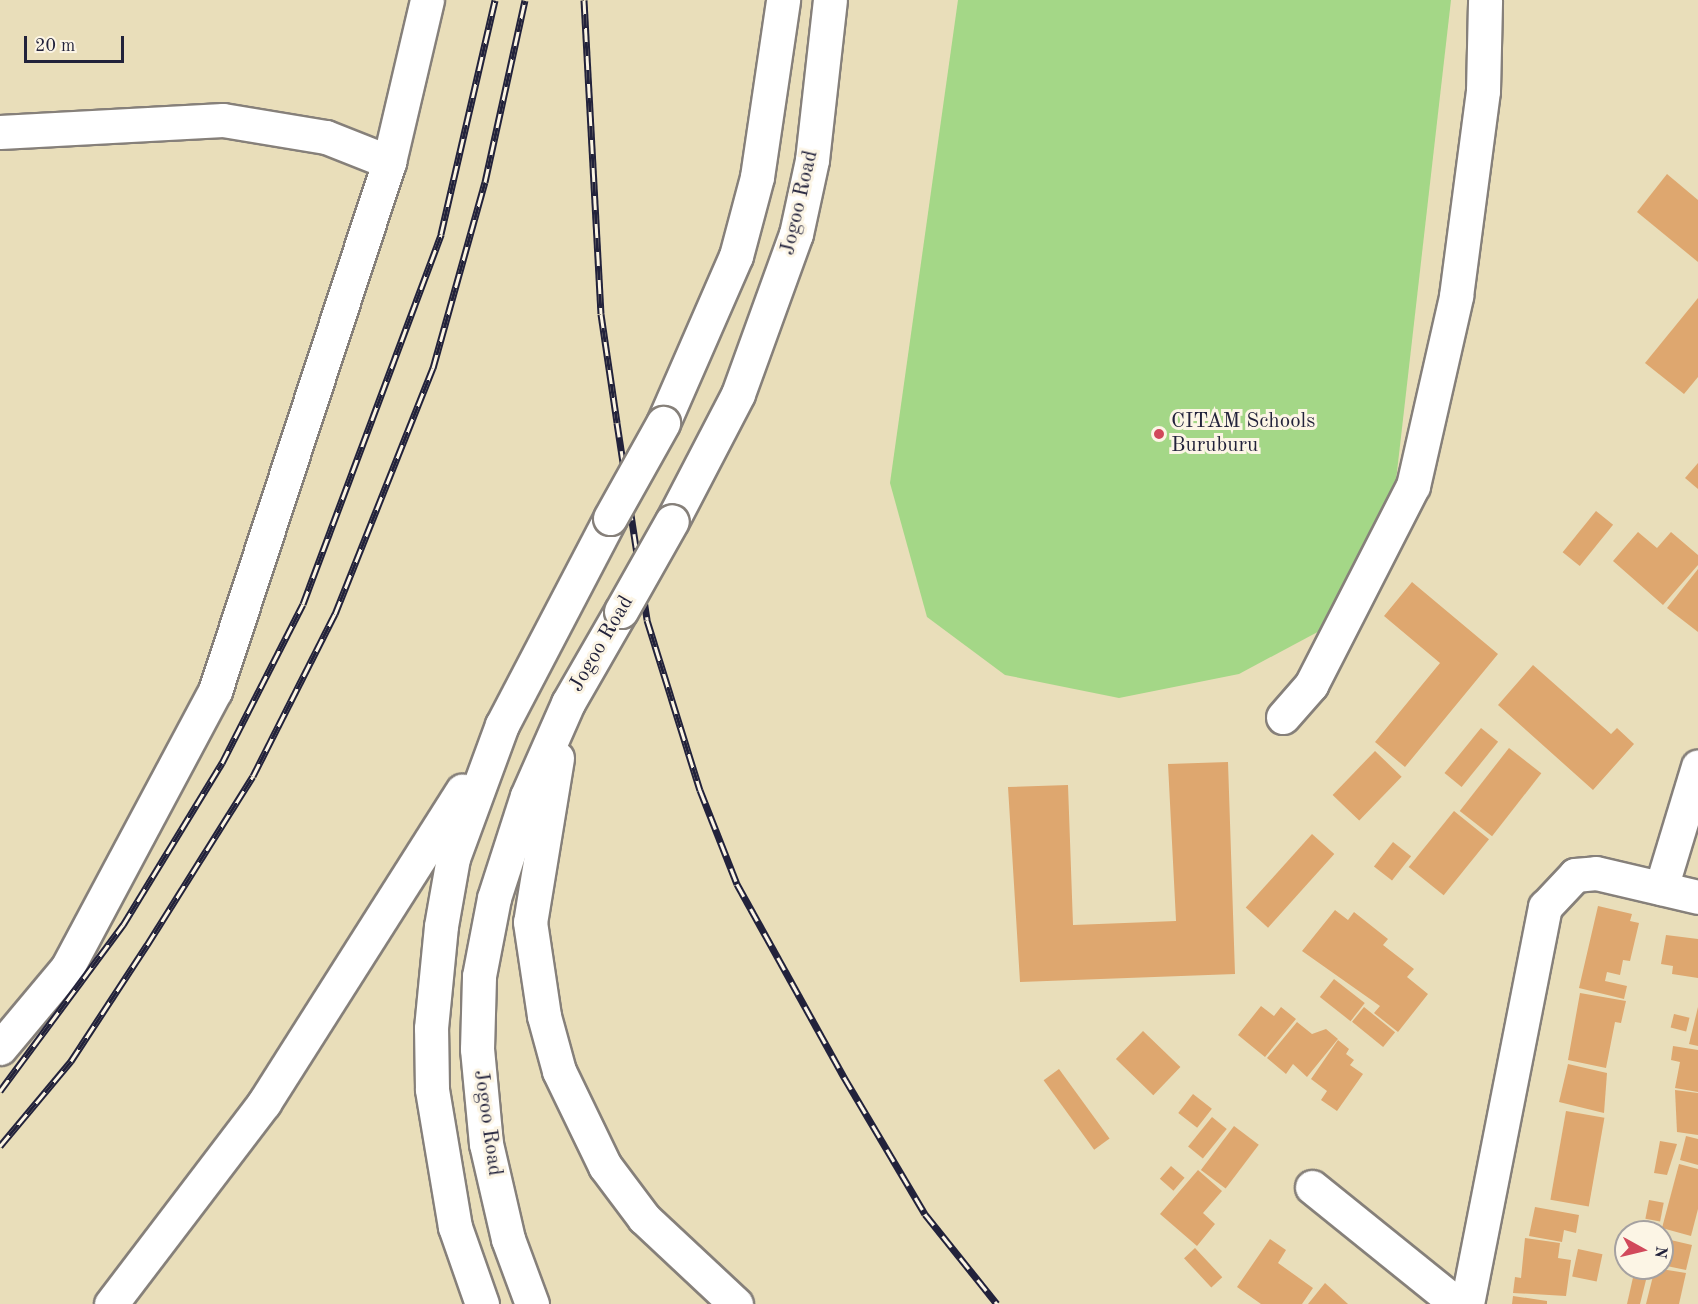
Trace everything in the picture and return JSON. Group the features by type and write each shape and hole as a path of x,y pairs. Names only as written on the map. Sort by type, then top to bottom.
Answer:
{"main road":[{"path":"0,1048 66,968 215,691 389,162 428,0"},
{"path":"111,1304 264,1103 502,725 610,518 663,423 736,256 758,177 783,0"},
{"name":"Jogoo Road","path":"532,1304 508,1239 486,1144 477,1048 479,976 516,826 567,703 672,521 738,394 796,234 812,160 830,0"},
{"path":"1283,717 1311,686 1413,486 1456,296 1483,91 1485,0"},
{"path":"0,132 223,120 327,137 389,162"},
{"path":"567,703 530,922 544,1016 571,1101 604,1166 644,1218 736,1304"},
{"path":"482,1304 455,1227 441,1150 431,1028 453,858 502,725"},
{"path":"1661,888 1698,766"},
{"path":"1467,1304 1545,907 1575,875 1596,873 1698,897"},
{"path":"1312,1187 1457,1304"}],"green space":[{"path":"958,0 1451,0 1394,498 1340,620 1239,674 1119,698 1005,675 927,617 890,483"}],"building":[{"path":"1667,174 1698,200 1698,262 1637,212"},
{"path":"1698,298 1698,377 1684,394 1645,363"},
{"path":"1698,463 1698,489 1685,478"},
{"path":"1596,511 1613,525 1580,566 1563,552"},
{"path":"1638,532 1657,548 1671,532 1698,555 1698,565 1663,605 1613,561"},
{"path":"1698,569 1698,632 1667,608"},
{"path":"1412,582 1498,654 1405,767 1375,742 1440,663 1384,616"},
{"path":"1533,665 1611,734 1617,728 1634,744 1593,790 1498,705"},
{"path":"1481,728 1498,742 1462,787 1444,773"},
{"path":"1509,748 1541,773 1492,836 1460,811"},
{"path":"1375,751 1402,777 1359,821 1333,795"},
{"path":"1228,762 1235,974 1020,982 1008,787 1068,785 1073,925 1176,921 1168,764"},
{"path":"1454,811 1489,839 1444,895 1409,867"},
{"path":"1312,834 1334,854 1268,928 1246,908"},
{"path":"1393,842 1411,856 1392,881 1374,866"},
{"path":"1598,906 1632,914 1630,921 1639,923 1630,961 1623,960 1620,975 1607,972 1605,981 1627,986 1624,999 1579,988"},
{"path":"1335,910 1348,920 1354,912 1388,939 1383,945 1414,969 1407,977 1428,994 1398,1032 1374,1013 1380,1006 1302,951"},
{"path":"1666,935 1698,939 1698,978 1672,974 1673,966 1661,964"},
{"path":"1334,979 1365,1003 1351,1021 1320,997"},
{"path":"1580,993 1626,1001 1621,1023 1615,1022 1606,1068 1568,1060"},
{"path":"1261,1006 1274,1016 1281,1007 1296,1019 1265,1057 1238,1035"},
{"path":"1364,1007 1395,1032 1383,1047 1352,1022"},
{"path":"1698,1007 1698,1046 1689,1044"},
{"path":"1674,1014 1690,1018 1686,1031 1671,1028"},
{"path":"1297,1022 1312,1034 1326,1029 1338,1039 1307,1077 1293,1064 1286,1074 1267,1058"},
{"path":"1143,1031 1180,1067 1153,1095 1116,1059"},
{"path":"1338,1040 1349,1049 1346,1054 1354,1060 1350,1065 1363,1074 1337,1111 1321,1100 1327,1091 1311,1079"},
{"path":"1673,1046 1698,1050 1698,1092 1675,1088 1680,1062 1671,1060"},
{"path":"1568,1064 1607,1073 1604,1113 1559,1102"},
{"path":"1059,1069 1110,1139 1094,1150 1044,1080"},
{"path":"1675,1090 1698,1093 1698,1135 1677,1132"},
{"path":"1193,1094 1212,1109 1197,1128 1178,1113"},
{"path":"1566,1111 1604,1118 1589,1206 1550,1200"},
{"path":"1212,1117 1227,1129 1203,1158 1188,1147"},
{"path":"1234,1126 1259,1145 1226,1189 1201,1170"},
{"path":"1686,1136 1698,1139 1698,1165 1680,1160"},
{"path":"1660,1141 1677,1144 1667,1175 1654,1173"},
{"path":"1679,1164 1698,1169 1698,1209 1691,1236 1674,1231 1674,1220 1664,1220"},
{"path":"1171,1166 1185,1178 1173,1191 1160,1179"},
{"path":"1198,1170 1222,1191 1203,1213 1215,1224 1197,1246 1160,1214"},
{"path":"1649,1200 1664,1203 1660,1220 1645,1219"},
{"path":"1535,1207 1579,1215 1576,1233 1564,1230 1562,1242 1529,1236"},
{"path":"1525,1238 1560,1243 1558,1258 1571,1260 1566,1296 1513,1293 1515,1277 1521,1278"},
{"path":"1270,1239 1286,1250 1278,1263 1313,1288 1302,1304 1261,1304 1237,1287"},
{"path":"1674,1241 1692,1245 1686,1270 1674,1268"},
{"path":"1195,1248 1222,1277 1211,1287 1184,1258"},
{"path":"1578,1249 1602,1254 1597,1282 1572,1276"},
{"path":"1674,1271 1686,1273 1679,1304 1646,1304 1652,1280 1674,1280"},
{"path":"1632,1280 1646,1280 1640,1304 1627,1304"},
{"path":"1325,1283 1348,1304 1308,1304"},
{"path":"1513,1296 1547,1301 1547,1304 1512,1304"}],"railway":[{"path":"0,1091 123,925 222,763 303,604 441,234 495,0"},
{"path":"0,1146 71,1061 147,945 253,776 335,614 433,368 485,182 525,0"},
{"path":"584,0 601,314 617,423 647,620 700,790 737,884 844,1077 925,1214 997,1304"}],"place":[{"name":"CITAM Schools Buruburu","path":"1159,434"}]}
